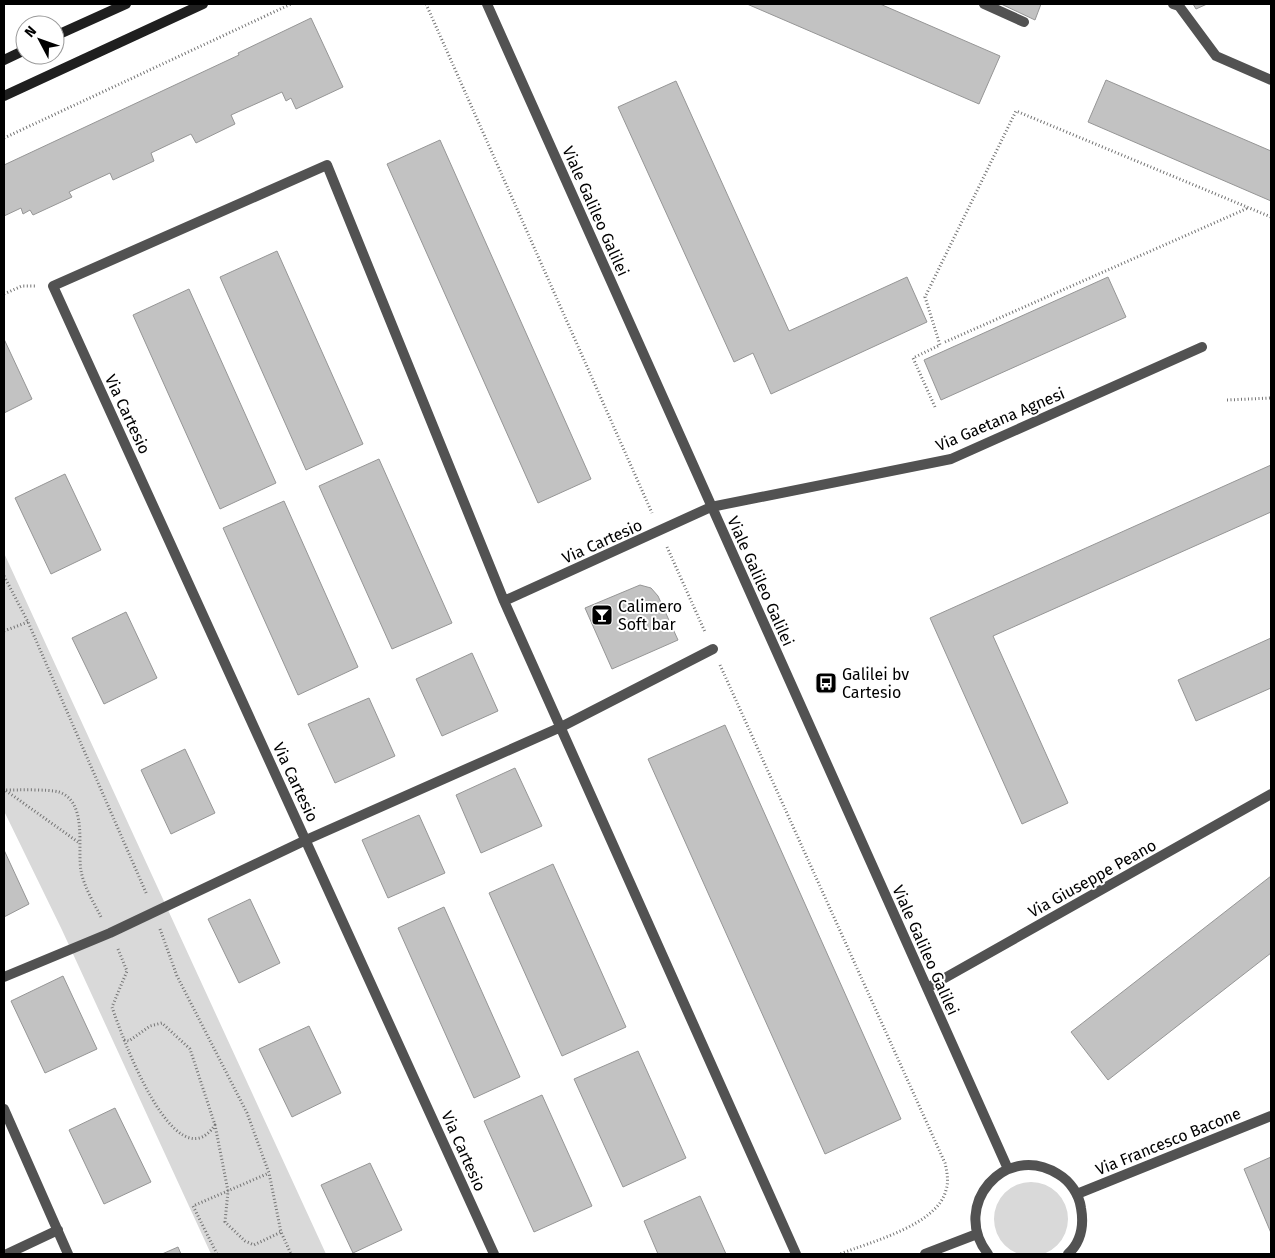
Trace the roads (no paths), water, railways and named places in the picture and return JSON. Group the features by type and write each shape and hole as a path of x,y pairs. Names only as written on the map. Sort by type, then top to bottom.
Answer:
{"street":[{"path":"65,31 126,4"},
{"path":"4,96 203,4"},
{"name":"Viale Galileo Galilei","path":"487,4 1008,1169"},
{"path":"984,4 1024,22"},
{"path":"1173,4 1179,6 1216,56 1271,80"},
{"name":"Via Cartesio","path":"494,1254 53,286 327,165 504,601 711,507"},
{"name":"Via Gaetana Agnesi","path":"711,507 951,459 1202,347"},
{"path":"504,601 796,1254"},
{"path":"4,977 110,933 306,840 561,727 713,649"},
{"name":"Via Giuseppe Peano","path":"927,988 1271,794"},
{"path":"4,1109 68,1254"},
{"name":"Via Francesco Bacone","path":"1077,1194 1271,1116"},
{"path":"988,1254 977,1234 976,1213 981,1195 992,1180 1008,1169 1033,1165 1050,1169 1068,1182 1077,1194 1081,1204 1082,1226 1077,1243 1068,1254"},
{"path":"7,1254 58,1230"},
{"path":"925,1254 977,1234"}],"place":[{"name":"Calimero Soft bar","path":"602,615"},
{"name":"Galilei bv Cartesio","path":"826,683"}]}
